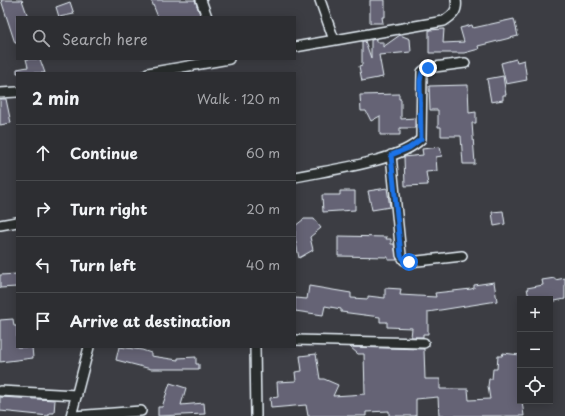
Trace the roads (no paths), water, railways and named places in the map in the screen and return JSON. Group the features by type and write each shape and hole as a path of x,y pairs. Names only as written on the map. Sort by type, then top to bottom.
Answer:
{"street":[{"path":"201,0 207,16"},
{"path":"320,0 334,40"},
{"path":"296,47 444,21 453,15 456,9 456,0"},
{"path":"153,72 219,60"},
{"path":"296,177 391,155 409,148 421,139 422,72 428,68 465,63"},
{"path":"0,92 16,92"},
{"path":"391,155 401,256 404,260 409,262 462,256"},
{"path":"0,225 16,222"},
{"path":"296,340 424,344"},
{"path":"89,348 73,416 141,411"},
{"path":"255,348 256,416"},
{"path":"0,391 77,395"}]}
